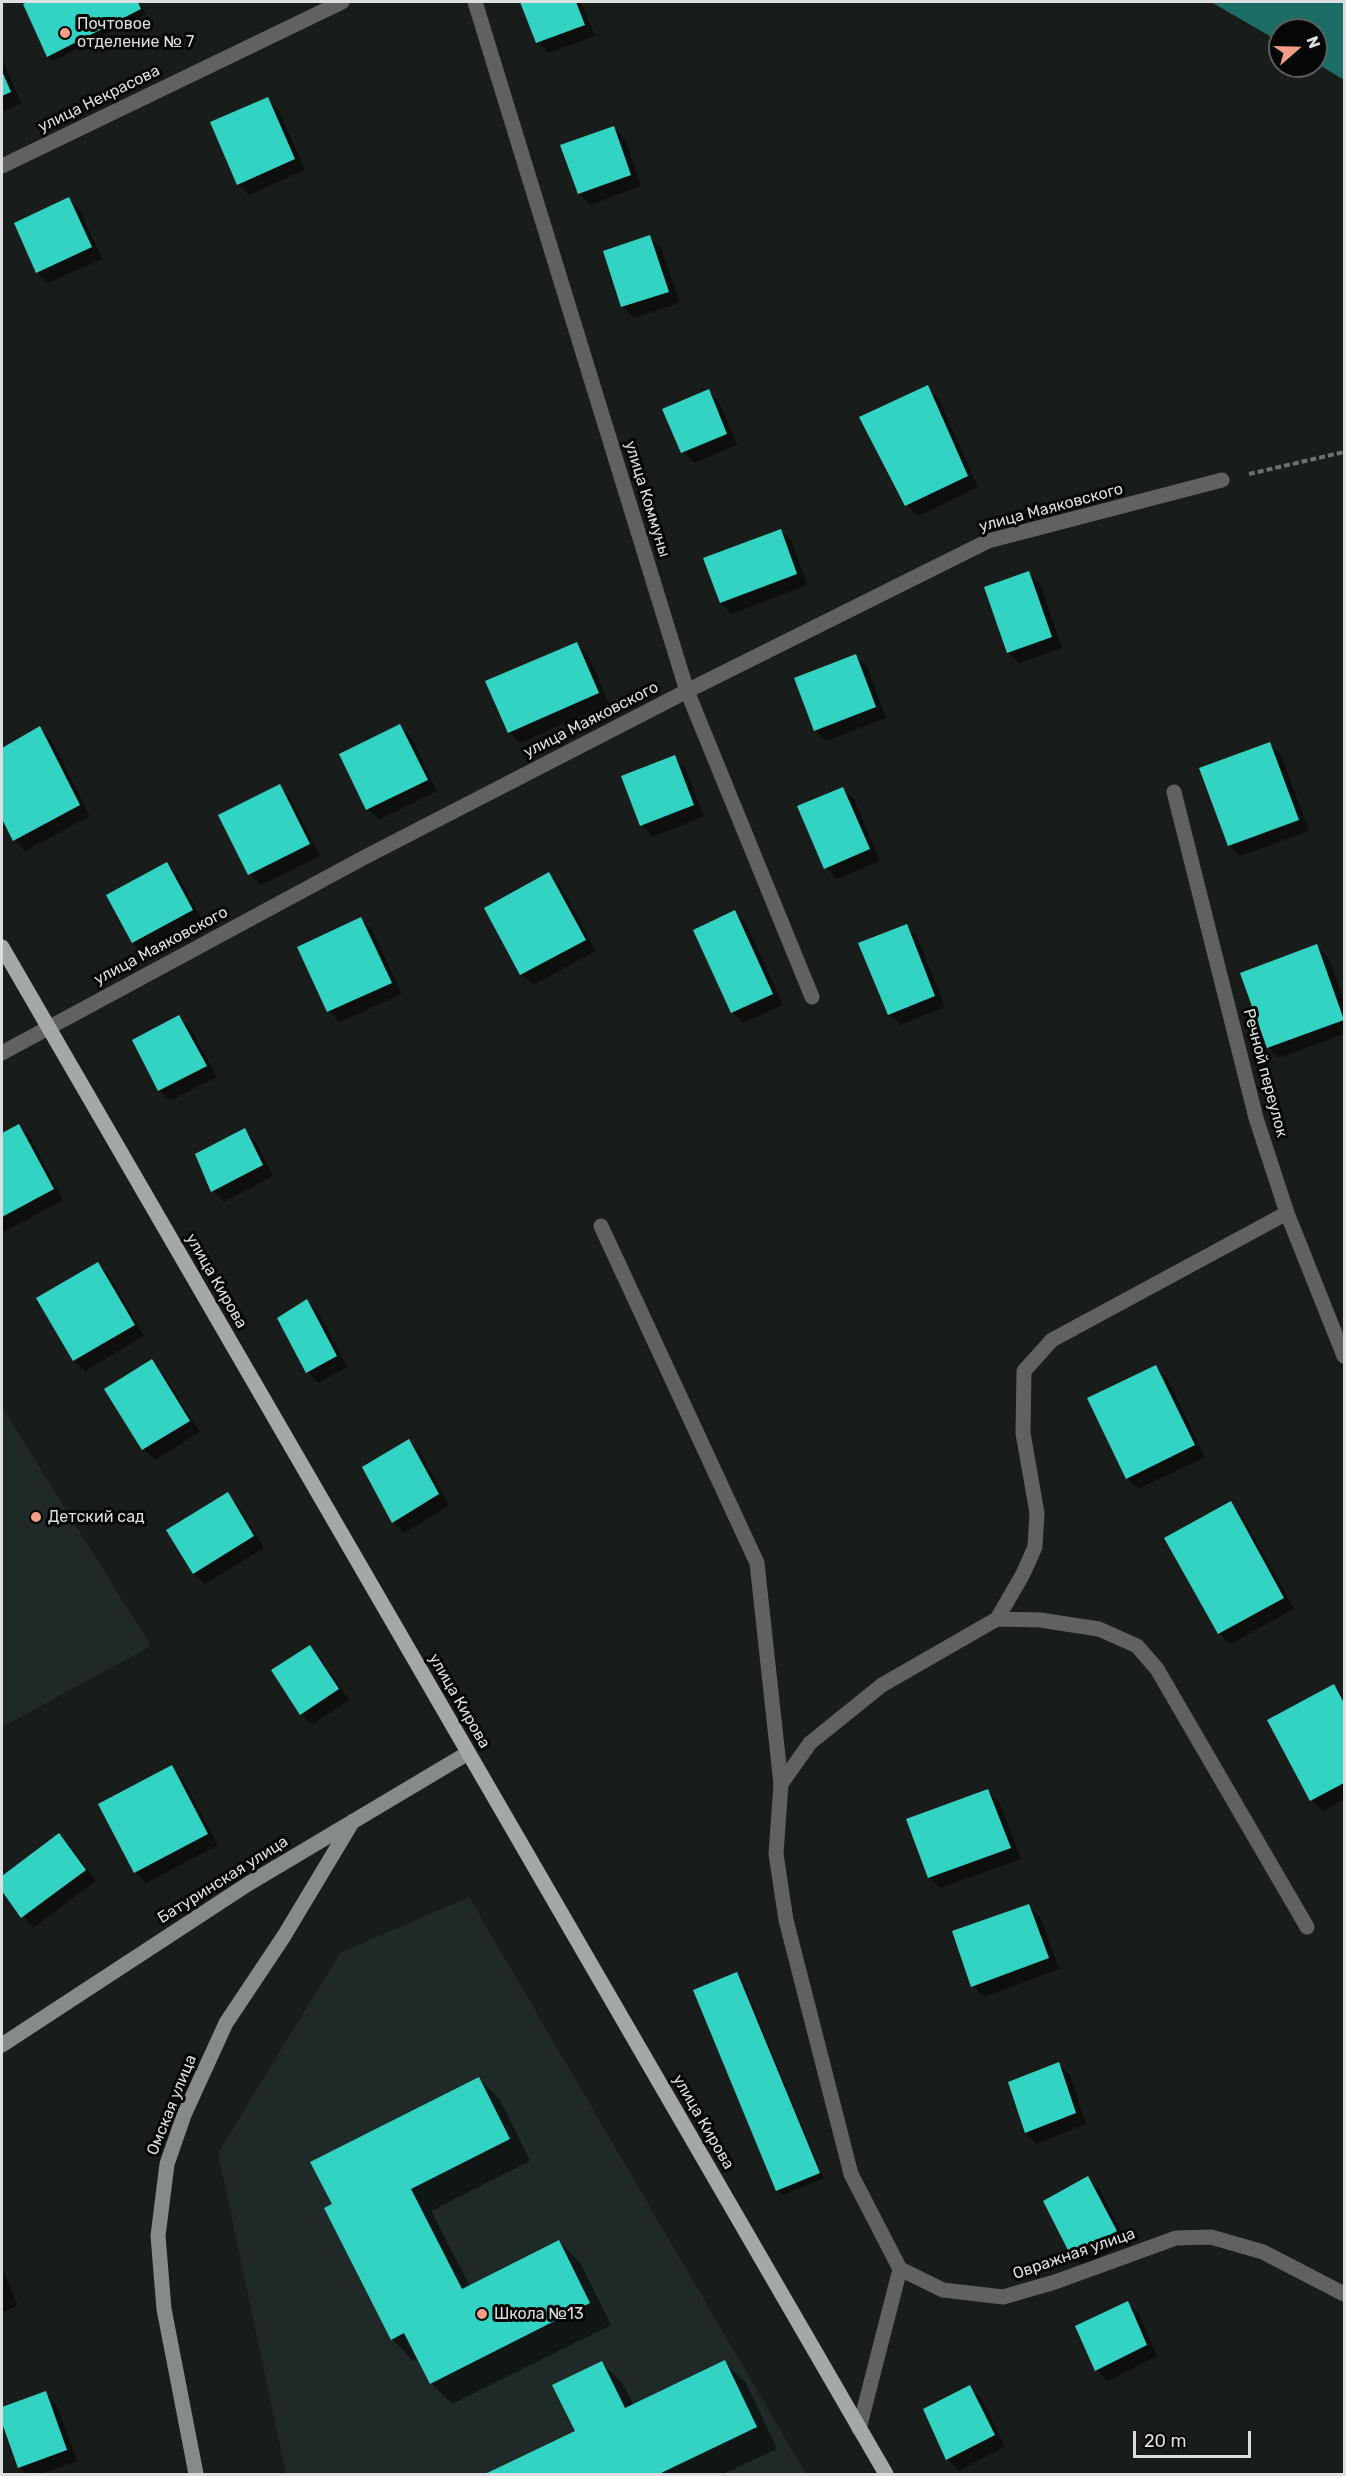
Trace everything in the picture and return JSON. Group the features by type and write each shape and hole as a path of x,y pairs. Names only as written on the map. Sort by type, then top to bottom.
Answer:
{"main road":[{"name":"улица Кирова","path":"2,947 886,2475"}],"street":[{"name":"улица Некрасова","path":"2,166 342,2"},
{"name":"улица Коммуны","path":"475,2 687,691 812,997"},
{"name":"улица Маяковского","path":"2,1053 365,856 987,541 1222,480"},
{"name":"Речной переулок","path":"1174,792 1256,1118 1287,1213 1344,1356"},
{"path":"781,1784 810,1743 882,1685 997,1619 1023,1574 1035,1547 1037,1513 1023,1433 1024,1371 1052,1340 1287,1213"},
{"path":"601,1226 757,1563 781,1784 776,1854 786,1920 851,2174 900,2269 859,2429"},
{"path":"997,1619 1040,1620 1099,1629 1137,1646 1157,1669 1307,1927"},
{"name":"Батуринская улица","path":"2,2044 248,1884 468,1752"},
{"name":"Омская улица","path":"196,2475 164,2309 158,2236 167,2164 184,2115 226,2023 284,1936 354,1821"},
{"name":"Овражная улица","path":"900,2269 943,2290 1003,2296 1055,2282 1176,2238 1211,2237 1263,2252 1344,2294"}],"path":[{"path":"1222,480 1344,452"}],"shaded area":[{"name":"Детский сад","path":"2,1407 151,1646 2,1727"},
{"name":"Школа №13","path":"469,1897 806,2474 286,2474 218,2153 340,1953"}],"water":[{"path":"1211,2 1344,2 1344,80 1328,70 1328,18 1268,18 1268,35"}],"building":[{"name":"Почтовое отделение № 7","path":"27,2 138,2 141,9 47,57 23,4"},
{"path":"520,2 576,2 585,25 536,43"},
{"path":"2,71 11,92 2,96"},
{"path":"268,97 295,159 237,185 210,122"},
{"path":"614,126 631,175 578,194 560,145"},
{"path":"69,197 92,247 36,273 14,223"},
{"path":"650,235 669,292 621,307 603,251"},
{"path":"928,385 968,476 905,506 859,417"},
{"path":"709,389 727,434 681,453 662,409"},
{"path":"781,529 797,574 720,603 703,558"},
{"path":"1029,571 1052,637 1007,653 984,587"},
{"path":"577,642 599,693 508,733 485,681"},
{"path":"856,654 876,707 814,731 794,678"},
{"path":"400,724 428,780 366,810 339,754"},
{"path":"40,726 80,805 13,841 2,819 2,748"},
{"path":"1270,742 1299,820 1228,846 1199,768"},
{"path":"675,755 694,805 640,826 621,776"},
{"path":"280,784 310,844 248,875 218,815"},
{"path":"843,787 870,849 824,869 797,806"},
{"path":"167,862 193,910 132,943 106,895"},
{"path":"549,872 586,940 520,975 484,908"},
{"path":"735,910 773,994 731,1013 693,930"},
{"path":"361,917 392,983 327,1012 297,947"},
{"path":"907,924 935,996 888,1015 858,943"},
{"path":"1317,944 1344,1020 1267,1048 1240,973"},
{"path":"179,1015 207,1066 158,1091 132,1040"},
{"path":"19,1124 54,1189 2,1217 2,1133"},
{"path":"245,1128 263,1165 211,1192 195,1154"},
{"path":"98,1262 135,1325 73,1361 36,1298"},
{"path":"307,1299 337,1356 306,1373 277,1318"},
{"path":"152,1359 190,1421 142,1450 104,1389"},
{"path":"1156,1365 1195,1445 1126,1479 1087,1398"},
{"path":"409,1439 439,1494 392,1523 362,1467"},
{"path":"228,1492 254,1536 193,1574 166,1530"},
{"path":"1231,1501 1284,1598 1218,1634 1164,1538"},
{"path":"310,1645 339,1689 300,1715 271,1670"},
{"path":"1334,1684 1344,1703 1344,1783 1310,1801 1267,1720"},
{"path":"172,1765 208,1834 134,1873 98,1804"},
{"path":"988,1789 1011,1848 928,1878 906,1819"},
{"path":"59,1833 86,1870 21,1918 2,1891 2,1876"},
{"path":"1029,1904 1049,1958 971,1987 952,1931"},
{"path":"737,1972 820,2173 776,2191 693,1990"},
{"path":"1059,2062 1076,2113 1025,2133 1008,2082"},
{"path":"479,2077 510,2139 411,2189 462,2289 559,2240 590,2303 430,2384 404,2333 391,2340 324,2208 332,2204 310,2162"},
{"path":"1088,2176 1117,2231 1071,2256 1043,2201"},
{"path":"1128,2301 1147,2345 1095,2371 1075,2326"},
{"path":"725,2360 757,2427 659,2474 485,2474 575,2431 552,2385 602,2361 625,2408"},
{"path":"970,2385 995,2435 946,2460 923,2409"},
{"path":"46,2391 67,2450 18,2468 2,2423 2,2407"}],"place":[{"name":"Почтовое отделение № 7","path":"65,33"},
{"name":"Детский сад","path":"36,1517"},
{"name":"Школа №13","path":"482,2314"}]}
